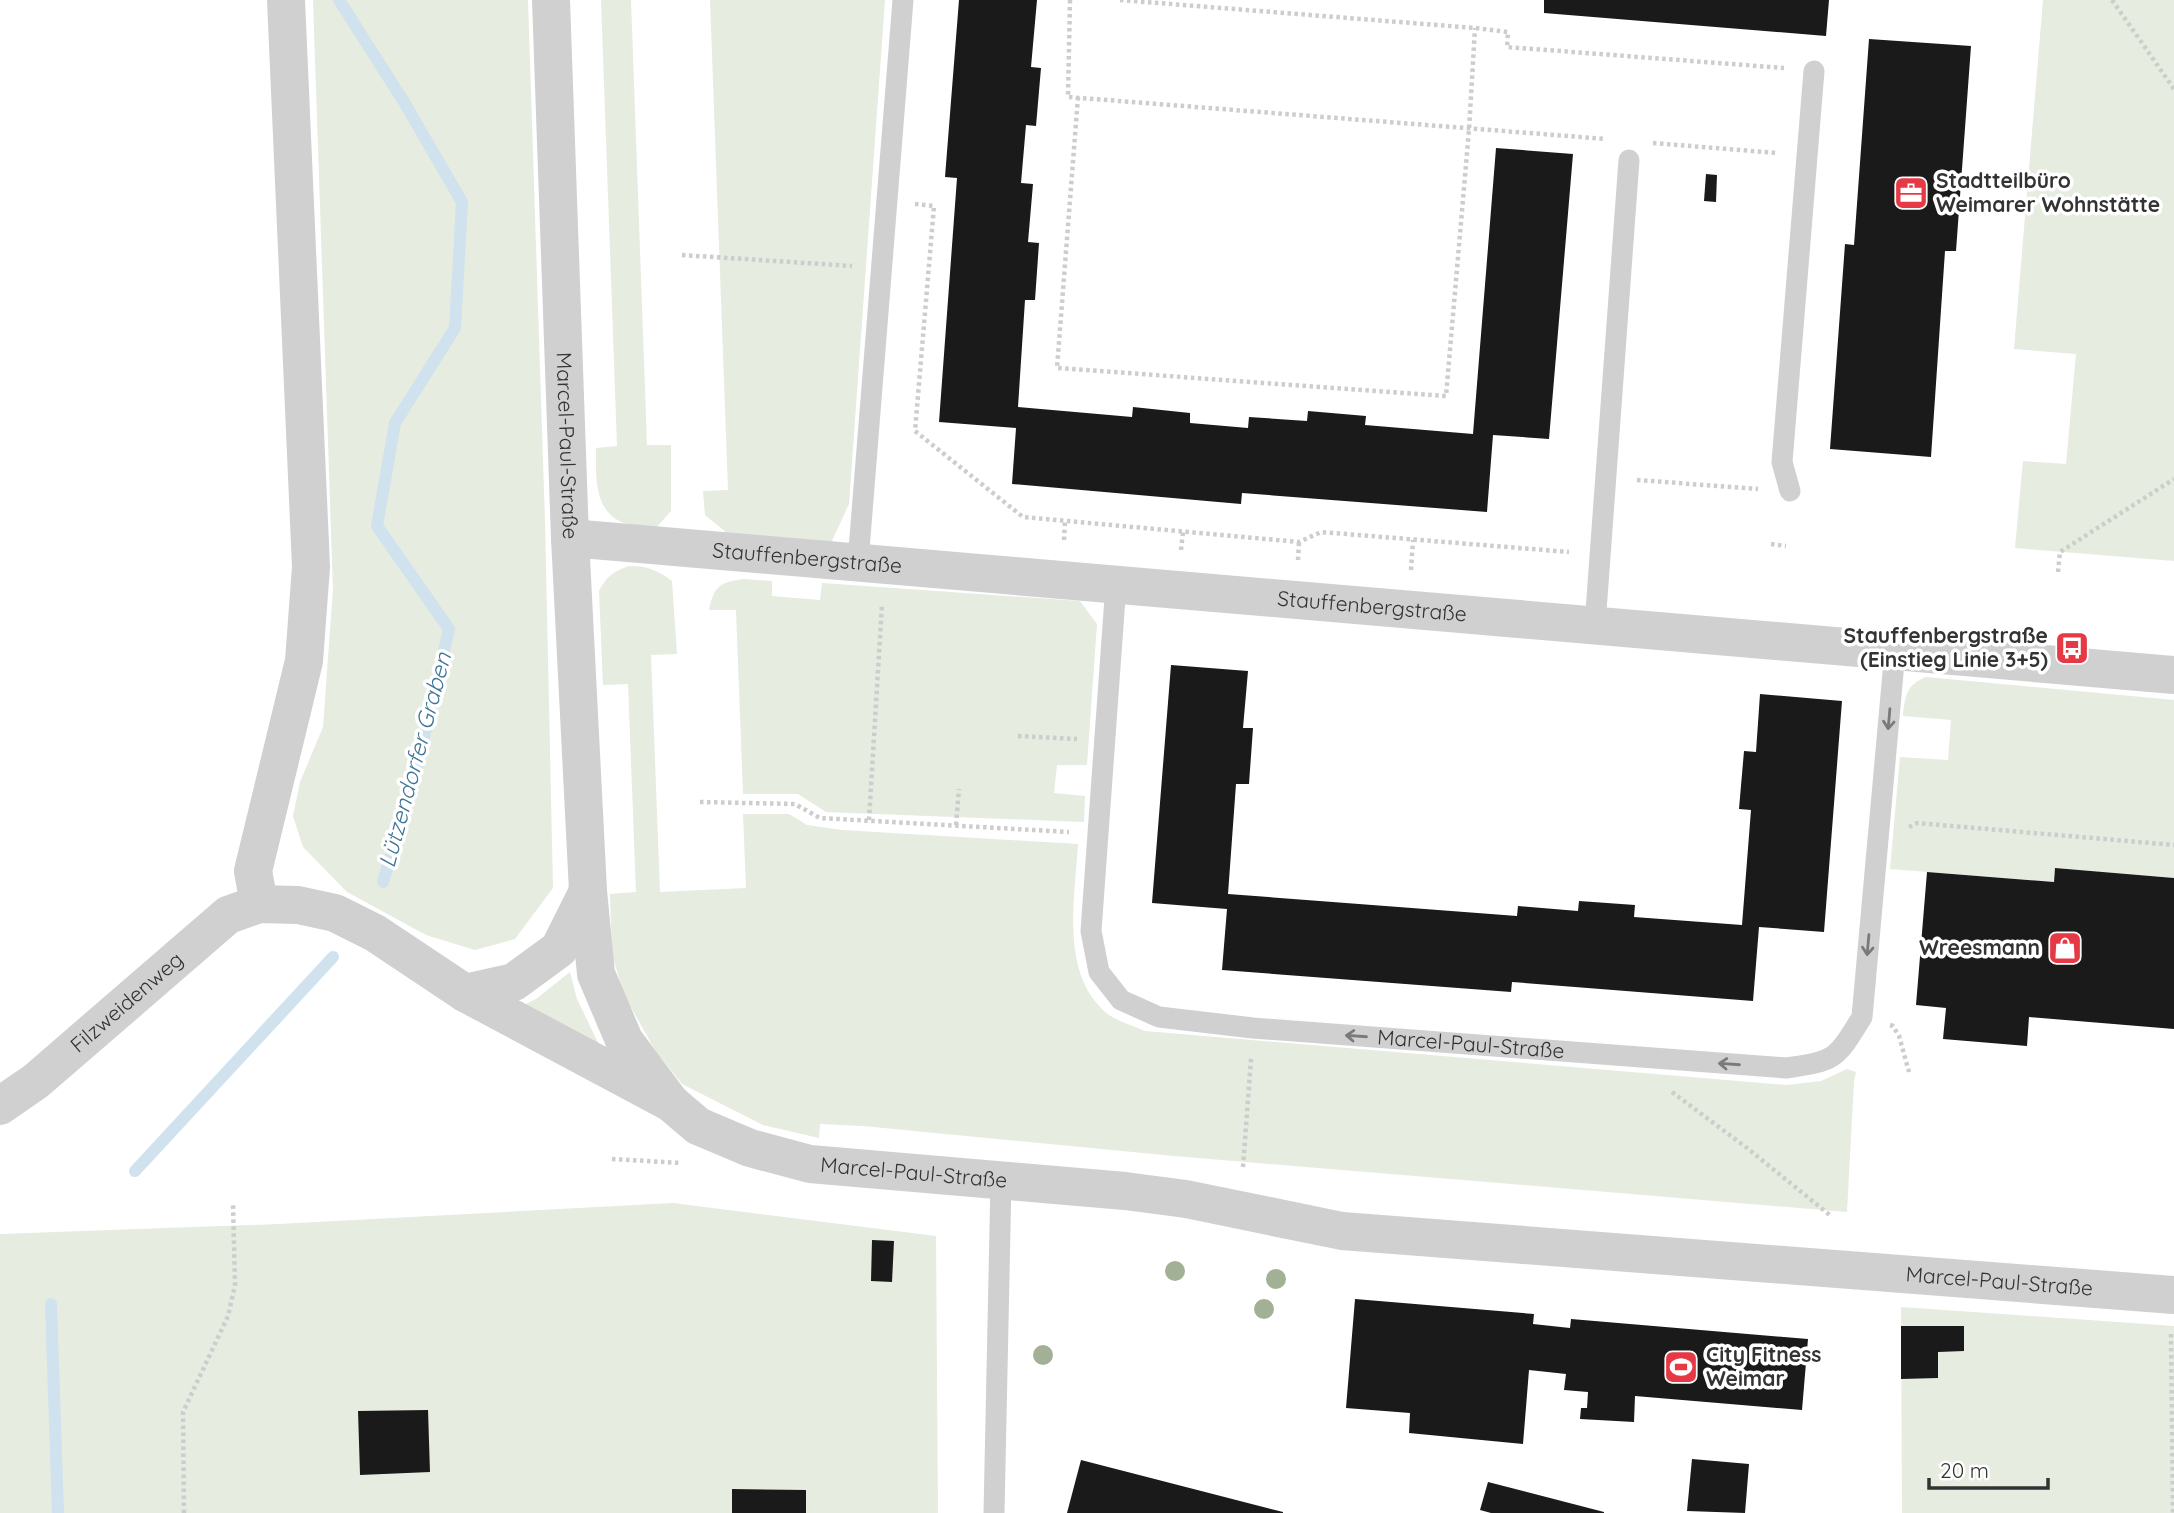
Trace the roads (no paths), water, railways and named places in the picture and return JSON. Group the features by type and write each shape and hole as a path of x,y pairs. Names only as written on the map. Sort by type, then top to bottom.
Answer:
{"street":[{"path":"259,904 253,871 304,662 311,567 286,0"},
{"name":"Marcel-Paul-Straße","path":"551,0 570,538 588,891 596,974 624,1040 671,1103"},
{"name":"Stauffenbergstraße","path":"570,538 2174,675"},
{"name":"Marcel-Paul-Straße","path":"465,993 514,982 559,949 588,891"},
{"name":"Marcel-Paul-Straße","path":"259,904 298,905 335,914 375,933 465,993 671,1103 698,1126 750,1148 810,1164 1125,1191 1186,1199 1342,1231 2172,1295"},
{"name":"Filzweidenweg","path":"0,1106 36,1082 228,915 259,904"}],"lane":[{"path":"871,563 881,268 903,0"},
{"path":"1790,491 1782,462 1814,71"},
{"path":"1595,625 1629,160"},
{"name":"Marcel-Paul-Straße","path":"1116,584 1091,931 1099,972 1121,1000 1159,1017 1253,1028 1786,1068 1815,1064 1839,1054 1862,1017 1895,651"},
{"path":"994,1513 1000,1181"}],"waterway":[{"name":"Lützendorfer Graben","path":"339,0 404,102 462,202 455,328 395,423 377,526 449,629 418,763 383,882"},
{"name":"Lützendorfer Graben","path":"135,1171 333,957"},
{"name":"Lützendorfer Graben","path":"51,1304 58,1513"}],"place":[{"name":"Stadtteilbüro Weimarer Wohnstätte","path":"1911,193"},
{"name":"Stauffenbergstraße (Einstieg Linie 3+5)","path":"2072,648"},
{"name":"Wreesmann","path":"2065,948"},
{"name":"City Fitness Weimar","path":"1681,1367"}]}
